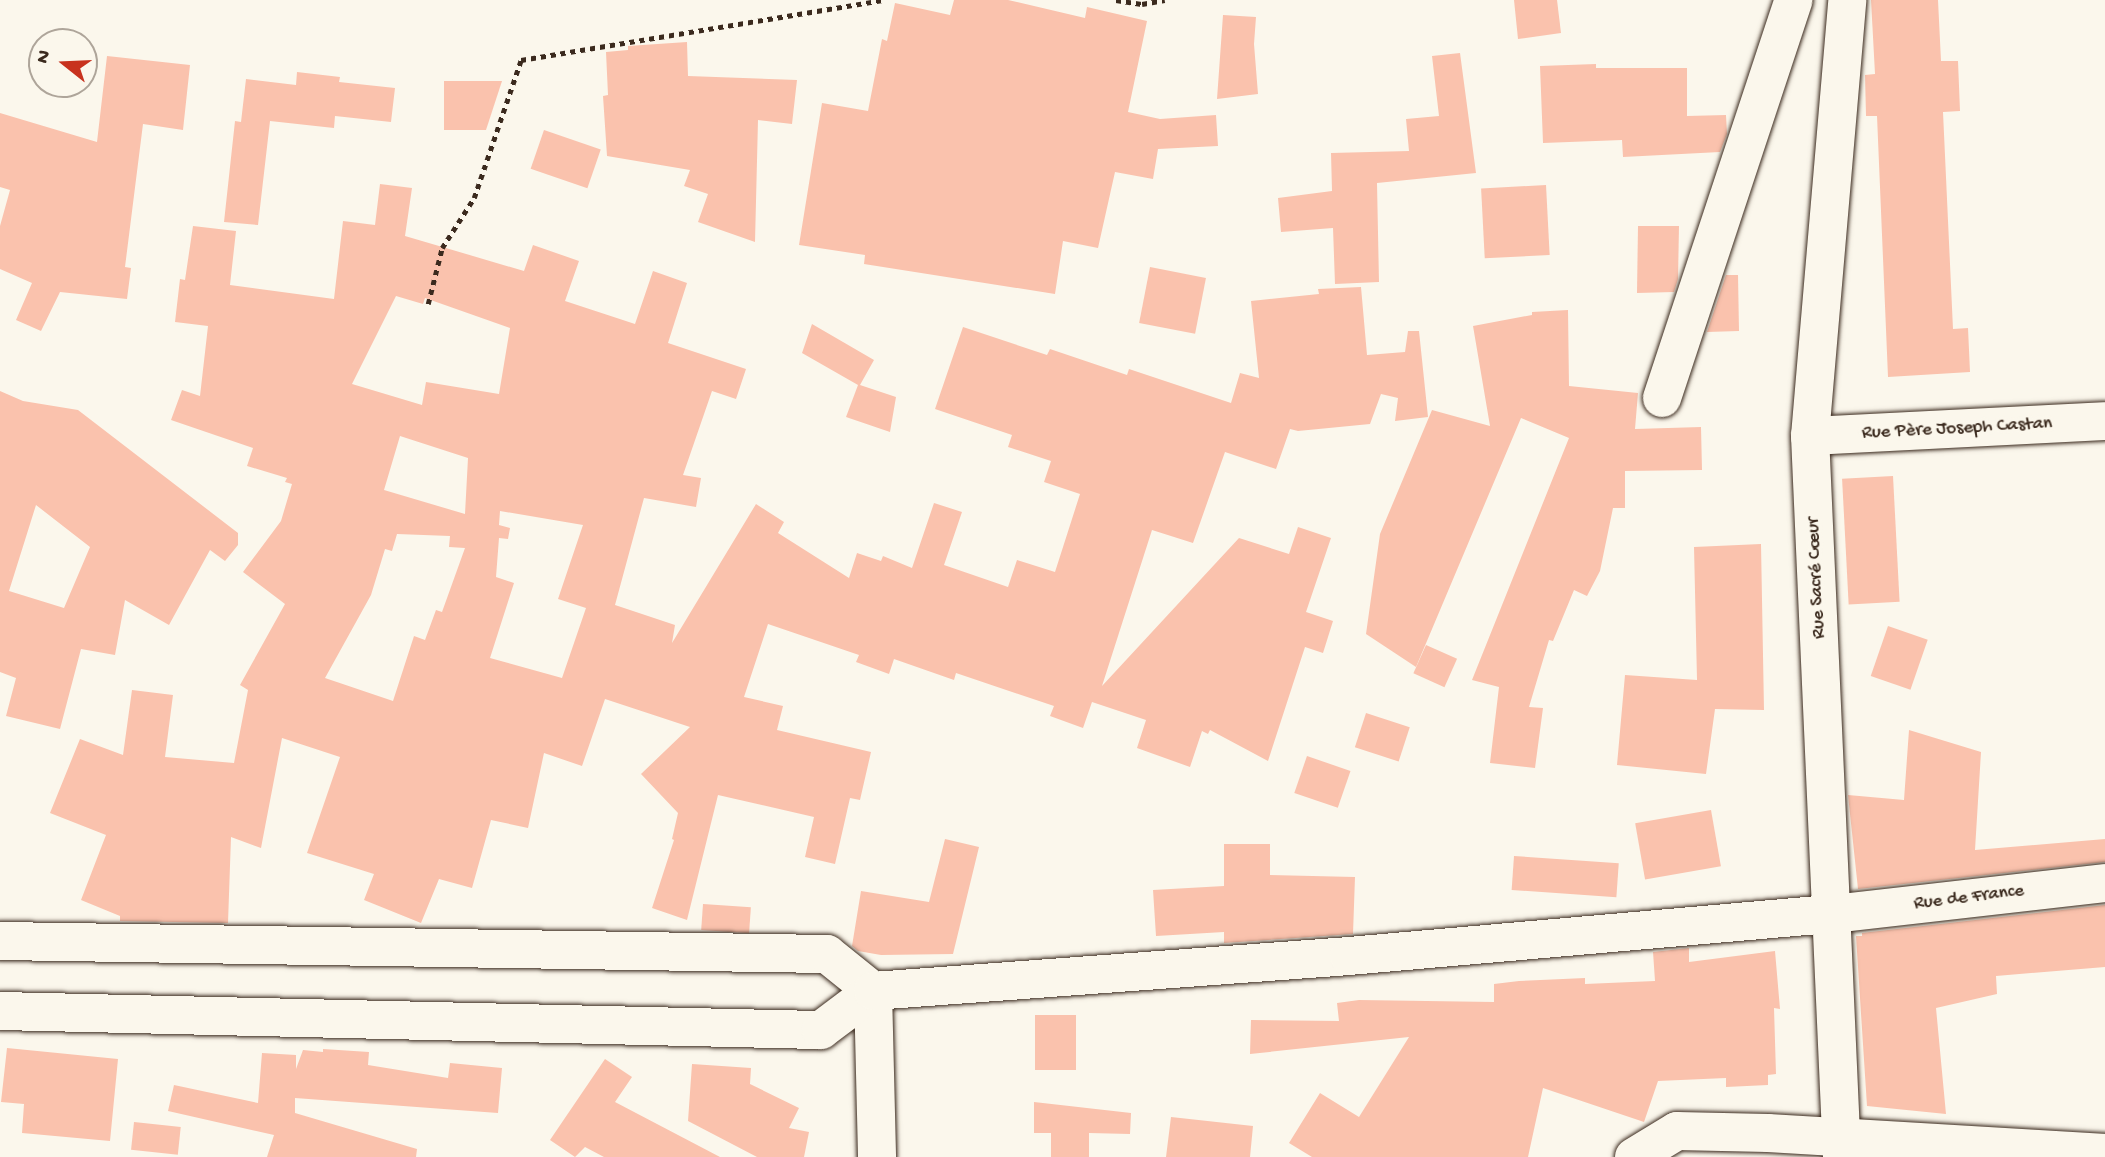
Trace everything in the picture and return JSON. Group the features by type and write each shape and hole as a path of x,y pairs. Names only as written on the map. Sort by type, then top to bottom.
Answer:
{"street":[{"path":"1662,398 1794,0"},
{"name":"Rue Sacré Cœur","path":"1842,1148 1810,436 1847,0"},
{"name":"Rue Père Joseph Castan","path":"1810,436 2105,421"},
{"name":"Rue de France","path":"873,991 1349,956 1833,914 2105,883"},
{"path":"0,942 827,954 873,991 877,1157"},
{"path":"0,1011 821,1030 873,991"},
{"path":"1634,1157 1677,1132 1842,1148 2105,1153"}],"path":[{"path":"428,304 442,248 474,198 521,60 884,0"},
{"path":"1116,0 1142,4 1165,0"}],"building":[{"path":"954,0 1008,0 1085,18 1087,7 1147,21 1128,112 1160,119 1216,115 1218,146 1158,149 1153,179 1115,172 1098,248 1063,241 1055,294 864,264 865,255 799,245 822,103 868,111 882,39 887,41 895,3 950,15"},
{"path":"1514,0 1557,0 1561,33 1518,39"},
{"path":"1871,0 1938,0 1941,61 1958,61 1960,111 1943,112 1953,329 1968,328 1970,372 1888,377 1877,116 1866,116 1865,75 1875,74"},
{"path":"1223,15 1256,17 1254,44 1258,94 1217,99"},
{"path":"687,42 688,76 797,80 792,124 758,120 755,242 698,222 708,194 684,186 690,170 607,156 603,96 608,95 606,52 628,50 628,46"},
{"path":"1460,53 1476,173 1377,183 1379,282 1335,284 1333,228 1281,232 1278,198 1332,191 1331,153 1409,151 1406,119 1439,116 1432,56"},
{"path":"107,56 190,65 183,130 143,124 125,267 131,268 127,299 60,292 41,331 16,320 32,283 0,269 0,226 10,190 0,187 0,113 97,142"},
{"path":"1596,64 1596,68 1687,68 1687,116 1726,115 1727,134 1720,152 1623,157 1622,140 1543,143 1540,66"},
{"path":"297,72 340,77 339,82 395,88 391,122 335,116 334,128 270,121 258,225 224,222 235,121 241,122 246,79 296,85"},
{"path":"444,81 502,81 486,130 444,130"},
{"path":"544,130 601,150 587,188 531,169"},
{"path":"380,184 412,188 405,236 524,271 533,245 579,261 565,301 635,324 653,271 687,283 668,343 746,369 736,399 712,391 683,475 701,478 696,507 644,498 615,605 675,625 672,643 756,504 784,522 778,533 849,578 857,553 881,561 883,556 912,568 934,503 962,512 944,565 1008,587 1017,560 1055,572 1080,494 1044,482 1051,461 1008,447 1012,435 935,409 963,327 1047,355 1050,349 1127,375 1129,369 1231,403 1240,373 1259,378 1251,301 1319,294 1318,289 1361,287 1367,355 1405,352 1408,331 1419,331 1428,417 1395,421 1398,398 1381,394 1370,424 1298,431 1290,429 1276,469 1225,452 1193,543 1152,530 1102,686 1239,538 1289,554 1298,527 1331,538 1306,612 1333,621 1323,653 1305,647 1268,761 1210,730 1208,734 1202,731 1190,767 1137,748 1146,720 1092,702 1083,728 1050,716 1054,706 956,673 954,680 894,659 889,674 856,662 859,655 768,624 744,697 783,706 777,730 871,752 860,800 850,798 835,864 805,857 814,817 718,795 687,920 652,908 674,840 672,839 678,813 641,774 690,727 605,699 582,766 544,753 528,828 491,820 472,888 439,879 421,923 364,900 374,874 307,853 340,757 282,738 261,848 231,837 228,923 120,921 120,916 81,900 106,835 50,813 80,739 123,755 132,690 173,695 165,757 234,763 248,690 240,685 285,604 243,572 281,521 292,484 285,482 287,478 247,466 253,448 171,420 182,390 200,396 208,326 175,322 180,279 185,280 193,226 236,231 230,285 334,299 343,221 375,225","holes":["396,296 423,304 425,298 510,328 499,394 426,382 422,405 352,384","400,436 468,458 465,514 384,490","500,511 583,525 558,599 586,608 562,678 490,658 514,583 496,577 499,538 508,539 510,528 499,525","397,534 450,536 449,547 465,548 442,612 436,610 425,640 414,636 393,701 325,678 371,595 385,549 392,551"]},
{"path":"1546,185 1550,255 1485,258 1481,188"},
{"path":"1638,226 1679,226 1678,279 1674,292 1637,293"},
{"path":"1150,267 1206,278 1195,334 1139,323"},
{"path":"1726,275 1738,275 1739,331 1707,332"},
{"path":"1568,310 1569,386 1638,393 1635,429 1701,427 1702,470 1625,471 1625,508 1613,508 1600,571 1587,596 1574,590 1553,641 1549,640 1529,707 1543,708 1535,768 1490,763 1499,687 1472,680 1569,438 1521,418 1416,667 1366,634 1380,534 1432,410 1490,426 1473,326 1532,315 1532,312"},
{"path":"812,324 874,360 860,385 896,397 890,432 846,417 858,385 802,353"},
{"path":"0,391 23,401 78,410 238,533 238,545 225,561 210,550 169,625 125,600 115,655 81,649 60,729 6,716 16,678 0,672","holes":["36,505 90,547 64,608 9,591"]},
{"path":"1893,476 1900,602 1849,604 1842,479"},
{"path":"1761,544 1764,710 1715,709 1706,774 1617,765 1625,675 1697,680 1694,547"},
{"path":"1888,626 1928,640 1910,690 1871,676"},
{"path":"1426,645 1457,659 1444,687 1413,673"},
{"path":"1366,713 1410,727 1399,761 1355,747"},
{"path":"1909,730 1981,752 1975,850 2105,839 2105,862 1858,889 1848,795 1904,800"},
{"path":"1307,756 1350,771 1338,808 1294,793"},
{"path":"1711,810 1721,866 1645,880 1635,823"},
{"path":"945,839 979,847 953,954 881,955 858,951 852,946 861,891 929,902"},
{"path":"1224,844 1270,844 1270,875 1355,877 1353,934 1224,943 1224,932 1156,936 1153,890 1224,886"},
{"path":"1514,856 1619,863 1616,897 1512,890"},
{"path":"703,904 751,907 749,933 701,930"},
{"path":"2105,905 2105,967 1996,976 1997,994 1936,1008 1946,1114 1867,1106 1856,936 1862,936 1862,933"},
{"path":"1689,948 1689,962 1775,951 1780,1009 1774,1008 1776,1074 1768,1075 1768,1085 1726,1087 1726,1078 1658,1081 1644,1122 1543,1088 1528,1157 1312,1157 1289,1143 1320,1093 1359,1117 1409,1037 1250,1054 1251,1020 1339,1021 1337,1003 1359,1000 1494,1002 1494,984 1519,981 1585,978 1585,984 1655,981 1653,952"},
{"path":"1035,1015 1076,1015 1076,1070 1035,1070"},
{"path":"7,1048 118,1059 110,1141 22,1133 24,1104 1,1102"},
{"path":"323,1049 369,1052 368,1065 448,1078 450,1063 502,1068 498,1113 295,1098 295,1113 417,1149 416,1157 267,1157 274,1135 168,1111 174,1085 258,1103 262,1053 296,1055 296,1069 303,1050 323,1052"},
{"path":"605,1059 632,1077 615,1102 720,1157 604,1157 585,1147 575,1157 550,1140"},
{"path":"692,1064 751,1068 750,1084 799,1108 789,1128 809,1132 804,1157 757,1157 688,1121"},
{"path":"1034,1102 1131,1113 1130,1134 1089,1133 1089,1157 1051,1157 1051,1133 1034,1133"},
{"path":"1171,1117 1253,1126 1250,1157 1166,1157"},
{"path":"134,1122 181,1127 178,1155 131,1150"}]}
